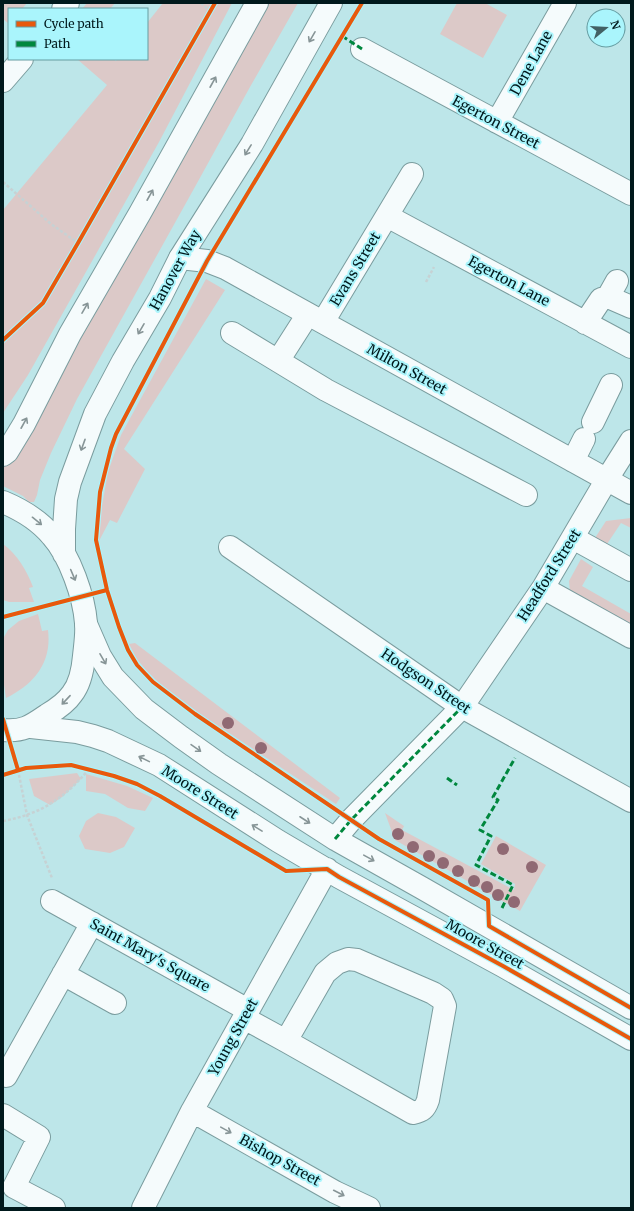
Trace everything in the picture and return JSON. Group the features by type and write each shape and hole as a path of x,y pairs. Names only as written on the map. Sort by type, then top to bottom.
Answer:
{"main road":[{"path":"3,455 7,452 24,424 70,334 140,213 257,3"},
{"name":"Hanover Way","path":"64,554 66,499 70,482 95,414 123,361 160,298 180,258 252,144 331,3"},
{"name":"Dene Lane","path":"497,122 565,3"},
{"name":"Egerton Street","path":"362,49 497,122 564,165 631,194"},
{"path":"3,81 21,60"},
{"name":"Evans Street","path":"278,361 315,318 345,269 387,216 412,174"},
{"name":"Egerton Lane","path":"387,216 631,347"},
{"name":"Milton Street","path":"180,258 207,261 225,268 631,493"},
{"path":"585,322 601,300 612,289 631,307"},
{"path":"232,334 326,390 526,495"},
{"path":"573,461 611,385"},
{"name":"Headford Street","path":"335,839 351,820 462,707 543,588 631,441"},
{"name":"Moore Street","path":"3,502 18,508 38,521 53,537 64,554 75,577 82,597 86,624 83,664 73,693 60,707 13,732"},
{"path":"573,538 631,570"},
{"name":"Hodgson Street","path":"230,547 462,707 631,801"},
{"path":"543,588 631,637"},
{"name":"Moore Street","path":"86,624 100,656 113,677 144,709 219,764 335,839 631,1008"},
{"name":"Moore Street","path":"13,732 77,732 108,741 159,766 278,841 339,877 503,966 631,1039"},
{"name":"Young Street","path":"143,1208 192,1111 327,869"},
{"name":"Saint Mary's Square","path":"52,901 246,1014 286,1041 413,1113 421,1111 426,1107 445,1006 442,999 433,993 357,960 348,959 337,963 325,973 286,1041"},
{"path":"6,1076 92,923"},
{"path":"63,974 115,1003"},
{"name":"Bishop Street","path":"192,1111 335,1192 369,1208"},
{"path":"3,1115 39,1137 14,1187 54,1208"}],"path":[{"path":"201,3 210,11"},
{"path":"3,182 50,224 78,243"},
{"path":"426,282 437,261"},
{"path":"3,821 27,814 56,801 89,769"},
{"path":"18,770 27,814 57,891 52,901"}],"shaded area":[{"path":"3,3 27,3 23,8 8,8 8,23 3,19"},
{"path":"87,3 115,3 111,8 83,8"},
{"path":"163,3 232,3 159,142 28,375 3,413 3,210 107,85 78,60 148,60 148,22"},
{"path":"268,3 298,3 77,399 51,453 40,480 34,502 29,502 23,496 3,486 3,468 15,455"},
{"path":"457,3 485,3 507,15 483,58 440,34"},
{"path":"206,279 225,290 124,449 145,469 117,523 110,520 99,541 102,506 108,472 121,435"},
{"path":"631,518 631,528 621,523 607,544 595,538 606,521"},
{"path":"3,544 17,558 28,575 33,587 29,588 34,602 9,602 3,600"},
{"path":"581,559 593,567 582,586 631,614 631,625 570,592 569,581"},
{"path":"38,614 42,631 48,630 47,653 44,662 33,679 6,698 3,678 4,637 8,630 19,621"},
{"path":"135,643 340,798 336,804 196,711 160,684 137,659 129,644"},
{"path":"77,773 81,779 62,797 50,805 34,796 29,779"},
{"path":"86,774 127,786 153,798 145,811 128,808 105,794 86,791"},
{"path":"98,813 116,817 135,828 124,847 110,853 85,849 79,836 86,821"},
{"path":"385,813 404,826 402,830 514,890 515,884 481,864 496,836 546,865 520,911 395,840"}],"marked path":[{"path":"342,36 362,49"},
{"path":"335,839 351,820 462,707"},
{"path":"502,908 513,885 476,865 491,836 480,830 498,800 493,797 515,758"},
{"path":"447,778 457,785"}],"cycle path":[{"path":"3,340 43,303 215,3"},
{"path":"362,3 207,261 116,434 100,492 96,540 107,590 128,650 137,665 153,682 195,714 379,839 488,900 489,926 631,1008"},
{"path":"3,617 107,590"},
{"path":"3,719 18,770"},
{"path":"3,775 26,768 71,765 114,776 137,784 160,796 286,871 327,869 339,877 503,966 631,1039"}]}
